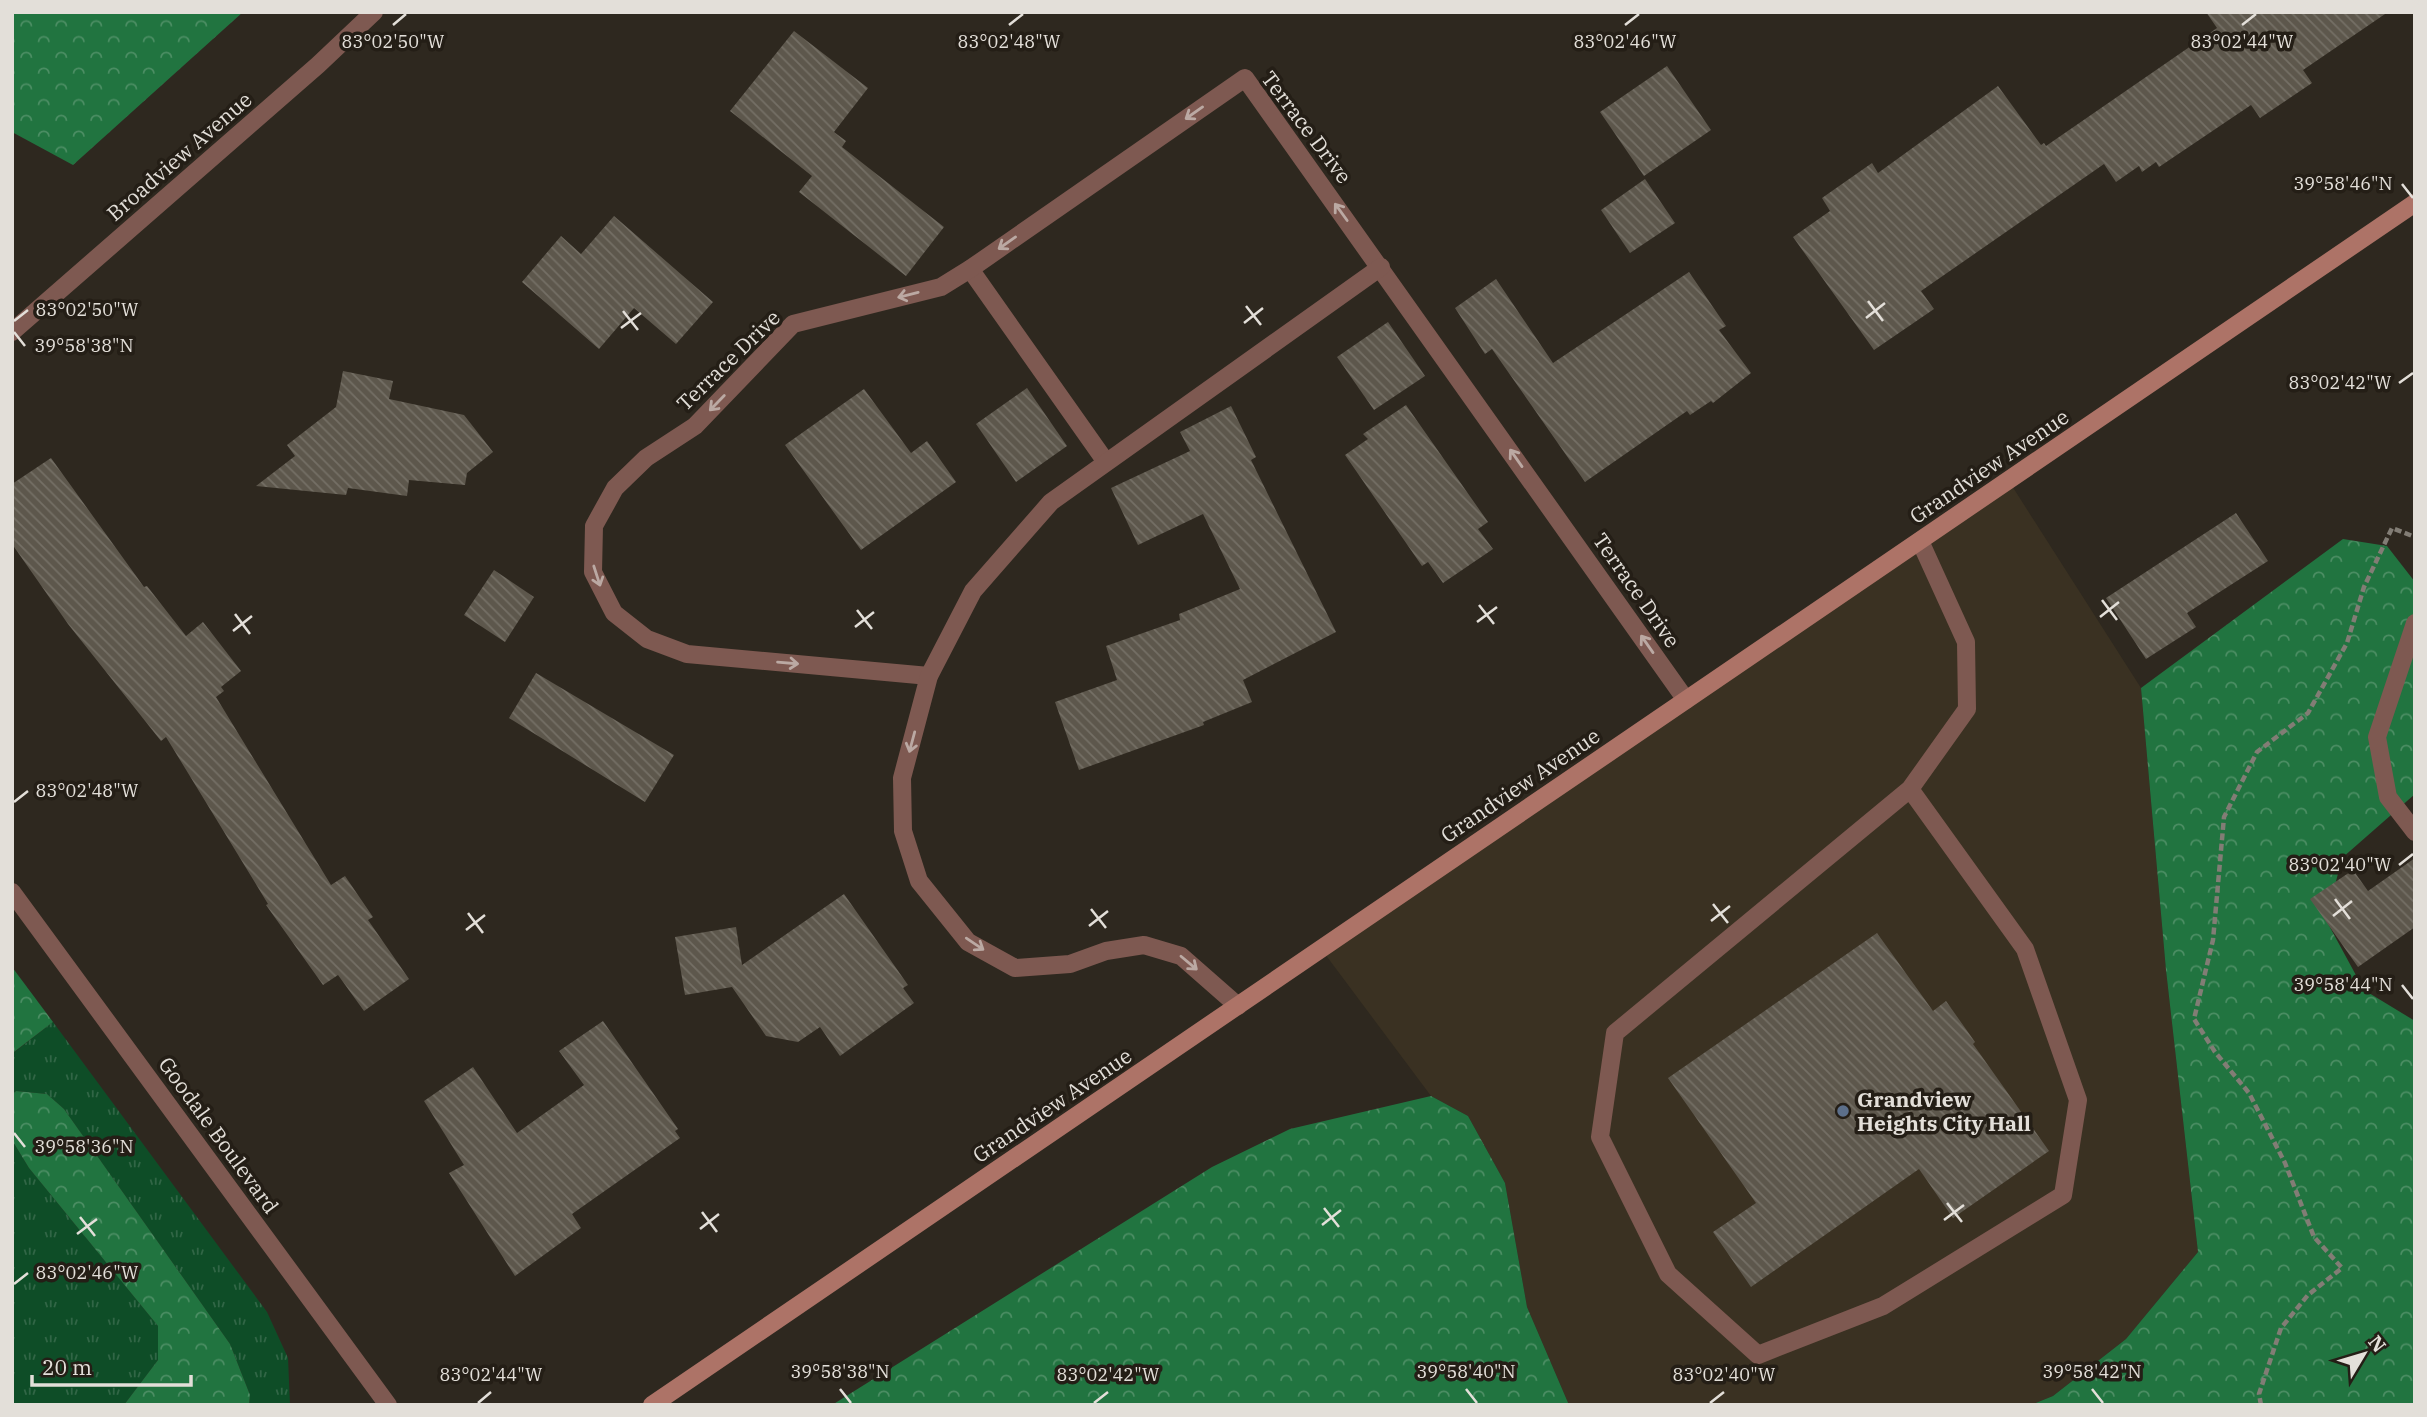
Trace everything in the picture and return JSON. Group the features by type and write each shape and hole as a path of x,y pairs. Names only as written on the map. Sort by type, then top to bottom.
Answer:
{"main road":[{"name":"Grandview Avenue","path":"652,1405 2415,203"}],"street":[{"name":"Broadview Avenue","path":"12,332 318,65 374,12"},
{"name":"Terrace Drive","path":"929,676 687,654 647,639 614,613 593,572 594,526 615,488 646,458 695,425 793,324 941,287 1245,78 1686,700"},
{"path":"1238,1006 1181,956 1144,945 1106,951 1070,964 1015,968 968,942 919,881 903,831 902,778 929,676 972,591 1051,502 1381,267"},
{"path":"970,269 1106,463"},
{"path":"1910,789 2025,949 2078,1100 2063,1195 1883,1306 1758,1355 1668,1274 1600,1137 1615,1033 1910,789 1967,709 1966,642 1920,541"},
{"path":"2415,624 2377,737 2388,797 2415,832"},
{"name":"Goodale Boulevard","path":"12,892 388,1405"}],"path":[{"path":"2262,1405 2259,1394 2281,1328 2308,1295 2342,1268 2314,1237 2285,1163 2249,1093 2215,1052 2193,1019 2213,940 2224,817 2257,752 2308,713 2347,643 2364,587 2392,528 2415,537"}],"shaded area":[{"path":"2005,475 2141,688 2166,970 2198,1252 2126,1339 2053,1396 2031,1405 1569,1405 1527,1307 1505,1183 1468,1116 1431,1096 1316,942"}],"green space":[{"path":"12,12 243,12 73,165 12,132"},
{"path":"2343,539 2387,546 2415,582 2415,794 2342,858 2326,920 2364,990 2415,1021 2415,1405 2031,1405 2053,1396 2126,1339 2198,1252 2166,970 2141,688"},
{"path":"12,967 53,1022 14,1052 12,1049"},
{"path":"53,1022 267,1312 288,1358 290,1405 249,1405 250,1395 230,1344 64,1109 47,1094 16,1091 12,1095 12,1054"},
{"path":"16,1091 47,1094 64,1109 230,1344 250,1395 249,1405 124,1405 158,1360 158,1326 29,1168 12,1140 12,1095"},
{"path":"1431,1096 1468,1116 1505,1183 1527,1307 1569,1405 832,1405 1212,1167 1290,1129"},
{"path":"12,1140 29,1168 158,1326 158,1360 124,1405 12,1405"}],"building":[{"path":"2206,12 2388,12 2303,70 2312,83 2260,118 2251,105 2159,167 2156,162 2142,172 2139,166 2116,182 2104,164 1921,291 1934,309 1874,350 1793,237 1830,211 1822,198 1872,163 1878,173 1998,86 2041,145 2044,143 2046,146 2217,28"},
{"path":"794,31 868,88 834,132 846,141 842,147 944,227 906,276 799,192 812,176 730,111"},
{"path":"1667,66 1711,130 1644,176 1600,112"},
{"path":"1645,179 1675,223 1630,253 1601,210"},
{"path":"614,216 713,302 676,344 634,308 599,349 522,282 561,236 581,254"},
{"path":"1689,272 1726,326 1719,330 1751,373 1713,403 1711,401 1690,415 1687,411 1585,482 1492,349 1485,354 1455,308 1496,279 1553,363"},
{"path":"1388,322 1425,376 1374,410 1337,357"},
{"path":"343,371 393,381 389,399 464,415 493,452 467,473 465,485 409,480 407,496 348,488 346,495 256,486 295,456 287,445 336,407"},
{"path":"1027,388 1067,446 1016,482 976,424"},
{"path":"864,389 911,453 927,441 956,482 861,550 785,445"},
{"path":"1406,405 1488,522 1478,529 1493,549 1443,583 1428,562 1422,566 1345,455 1368,439 1363,434"},
{"path":"1231,406 1256,457 1251,460 1336,632 1243,680 1252,702 1203,722 1204,725 1079,770 1055,702 1117,680 1106,646 1180,620 1179,614 1240,589 1203,514 1138,545 1111,488 1190,451 1180,432"},
{"path":"51,458 144,587 147,586 186,636 203,622 241,671 221,687 224,691 216,697 331,885 345,876 373,917 368,920 409,979 364,1011 338,975 323,985 266,905 268,904 166,737 161,741 68,624 12,544 12,484"},
{"path":"2236,513 2268,561 2187,613 2196,627 2146,659 2106,598"},
{"path":"494,570 534,597 505,642 464,615"},
{"path":"536,673 674,755 645,802 509,718"},
{"path":"2415,858 2415,927 2358,967 2310,899 2353,870 2368,891"},
{"path":"844,894 908,985 903,988 914,1003 840,1056 820,1027 798,1042 766,1036 732,987 685,995 675,937 736,927 742,965"},
{"name":"Grandview Heights City Hall","path":"1877,933 1933,1011 1946,1001 2049,1151 1953,1218 1919,1169 1751,1287 1713,1232 1756,1203 1668,1078"},
{"path":"603,1021 678,1129 675,1131 680,1138 572,1214 581,1228 515,1276 449,1173 464,1165 424,1101 473,1067 517,1133 584,1085 559,1051"}],"place":[{"name":"Grandview Heights City Hall","path":"1843,1111"}]}
